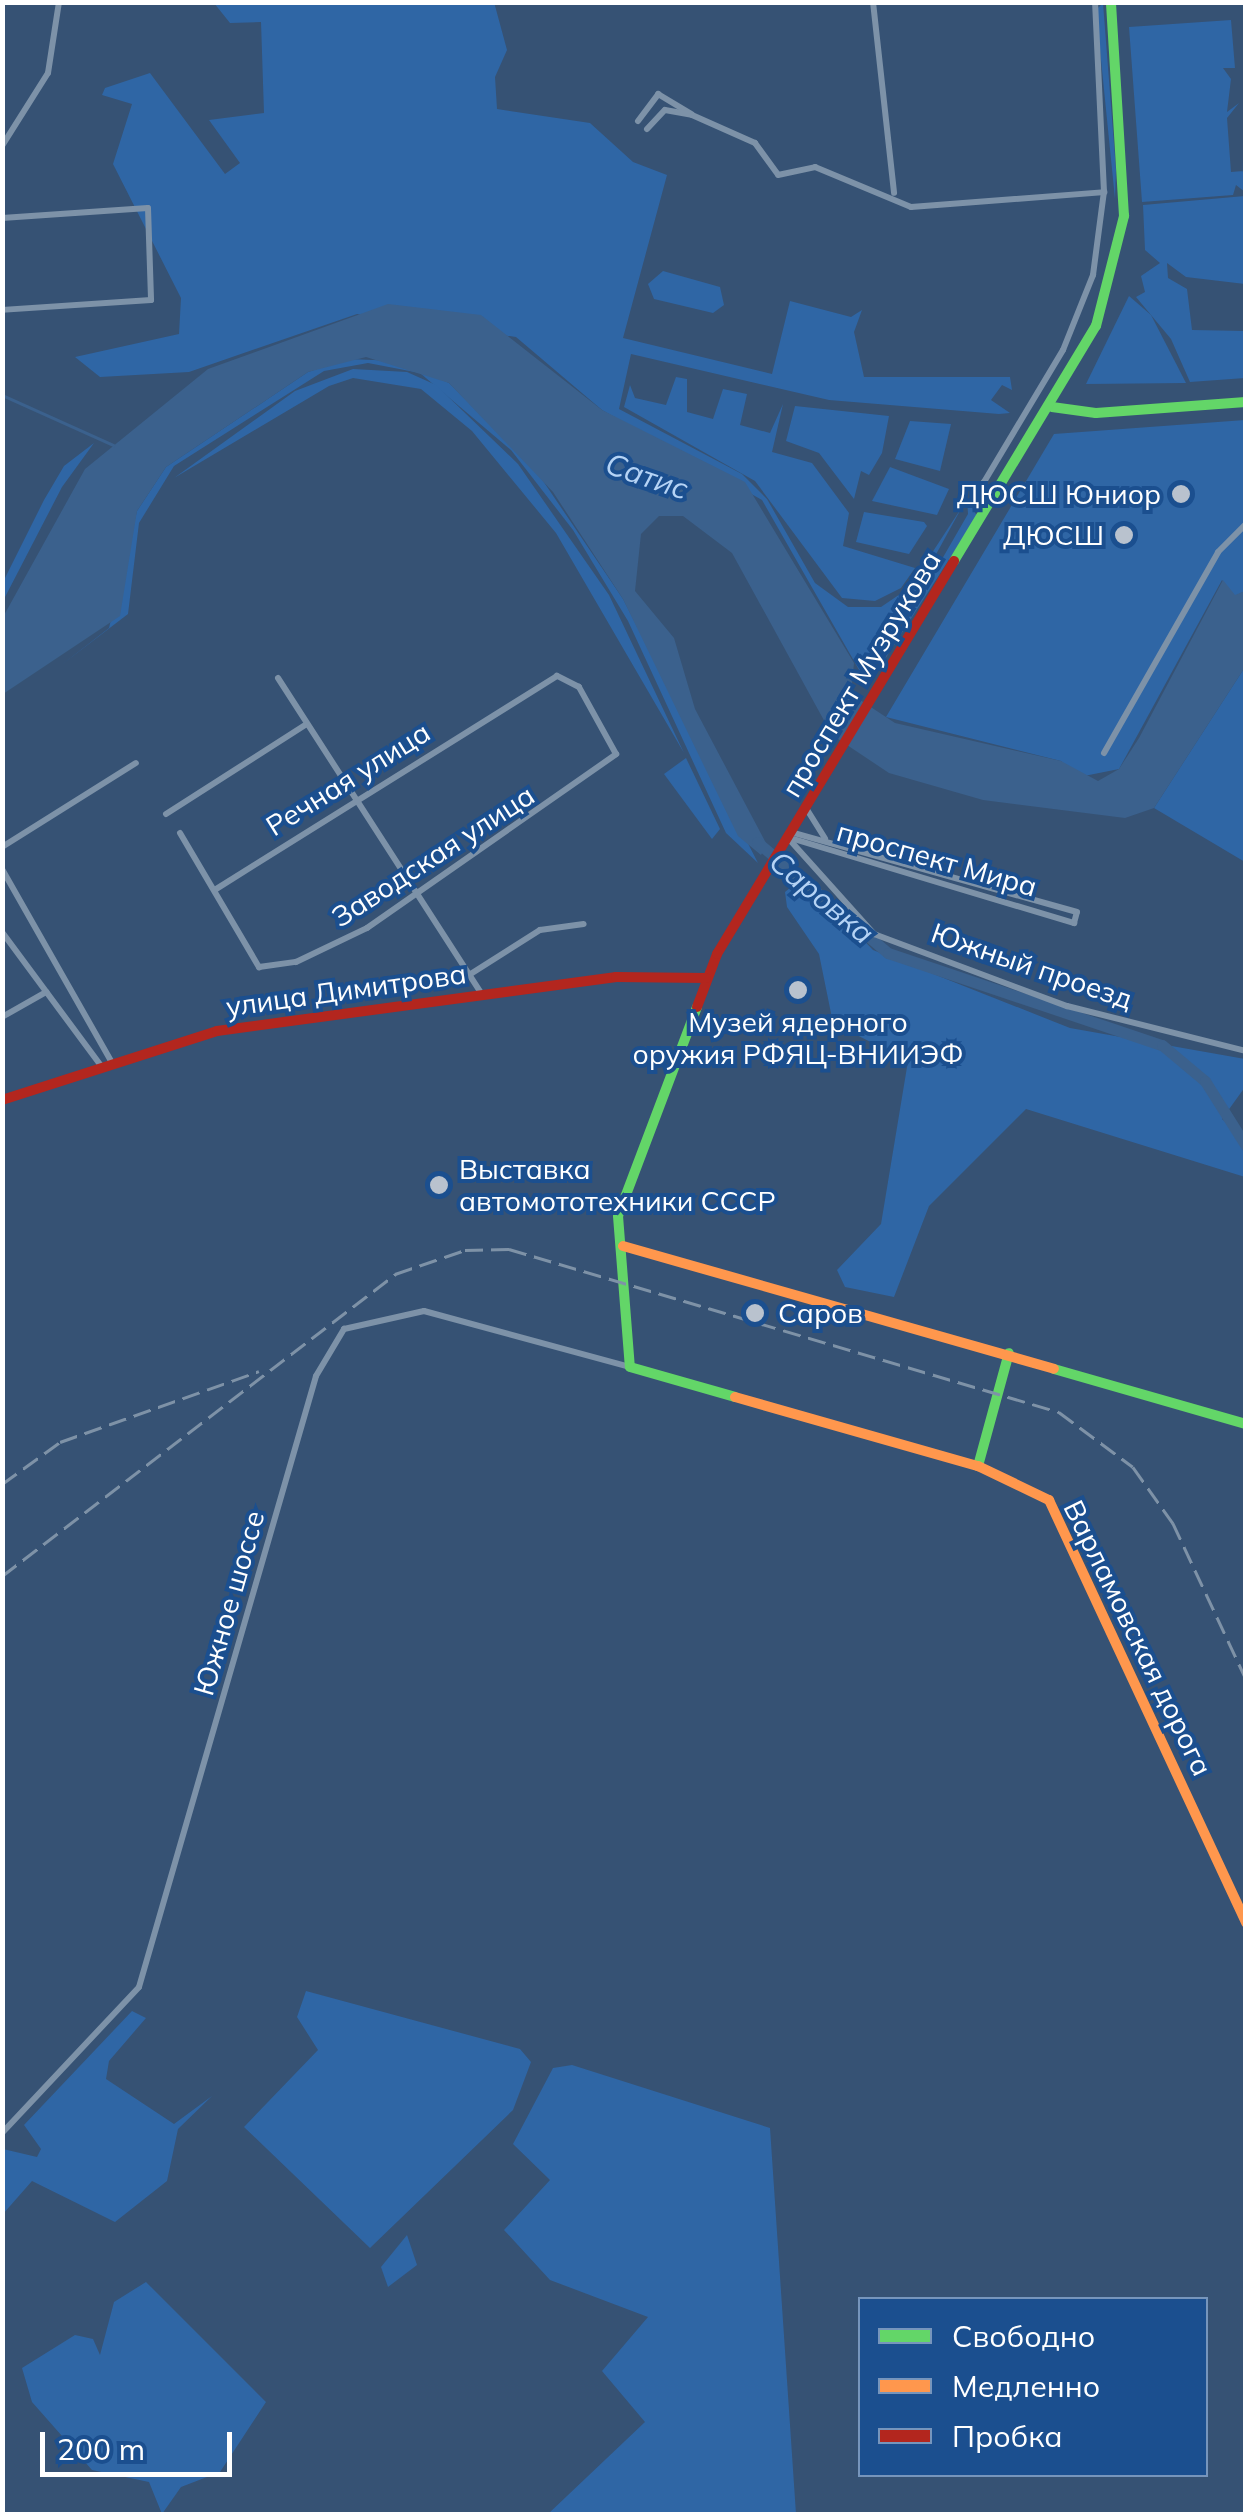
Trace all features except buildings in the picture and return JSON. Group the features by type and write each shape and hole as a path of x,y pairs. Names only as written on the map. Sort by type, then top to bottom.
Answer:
{"street":[{"path":"2,146 48,73 60,2"},
{"path":"873,2 894,193"},
{"path":"988,511 984,482 1063,350 1093,275 1104,192 1096,2"},
{"name":"проспект Музрукова","path":"630,1368 620,1192 706,978 871,698 1052,406 1096,326 1121,242 1111,2"},
{"path":"638,121 658,94 692,115 755,143 778,174 815,168 894,193 910,207 1104,192"},
{"path":"647,129 666,110 692,115"},
{"path":"2,218 148,208 151,300 2,310"},
{"path":"1052,406 1096,412 1246,402"},
{"path":"1104,753 1218,552 1246,524"},
{"name":"Заводская улица","path":"214,890 258,967 323,954 613,764 616,754 564,674"},
{"name":"Речная улица","path":"214,890 564,674"},
{"path":"278,678 354,802 481,994"},
{"path":"166,814 307,724"},
{"path":"2,847 136,763"},
{"path":"806,808 826,840"},
{"path":"180,833 214,890"},
{"name":"проспект Мира","path":"787,838 826,840 1077,912 1074,923 787,838"},
{"name":"Южный проезд","path":"787,838 874,934 1067,1006 1246,1051"},
{"path":"2,869 107,1065"},
{"path":"469,975 540,930 584,924"},
{"path":"2,932 107,1065"},
{"name":"улица Димитрова","path":"2,1100 217,1031 653,974 706,978"},
{"path":"2,1017 46,992"},
{"path":"623,1246 1246,1424"},
{"name":"Южное шоссе","path":"2,2133 139,1986 316,1376 344,1329 424,1311 630,1368"},
{"path":"978,1466 1009,1354"},
{"name":"Варламовская дорога","path":"630,1368 978,1466 1049,1500 1246,1923"}],"shaded area":[{"path":"494,2 507,50 495,77 497,109 590,123 633,162 667,175 623,338 772,374 790,301 851,317 862,310 854,332 864,377 1010,377 1012,390 1002,385 991,400 1010,413 999,414 829,400 631,354 619,409 742,474 767,499 815,583 848,607 881,607 909,588 962,507 866,682 762,500 602,410 516,337 357,314 189,372 100,377 75,357 179,334 181,298 113,164 132,104 102,95 105,88 150,73 225,174 240,163 209,120 264,113 261,22 230,23 214,3"},
{"path":"1103,3 1116,170 1115,199 1096,10"},
{"path":"1231,20 1235,68 1223,68 1231,79 1227,112 1239,103 1227,118 1231,172 1243,171 1245,192 1236,185 1233,195 1142,202 1129,27"},
{"path":"1245,196 1245,284 1186,277 1167,263 1168,278 1187,289 1192,330 1245,331 1245,378 1190,382 1171,339 1136,297 1145,292 1141,276 1160,263 1145,250 1143,205"},
{"path":"663,271 720,287 724,305 713,313 654,299 648,284"},
{"path":"1129,296 1151,315 1186,383 1086,384"},
{"path":"348,359 398,361 449,383 537,472 623,599 758,863 726,833 628,621 573,530 511,450 420,373 368,363 324,371 174,466 139,523 128,614 60,666 109,628 137,511 166,467 308,372"},
{"path":"353,369 407,372 436,385 518,464 609,595 684,753 556,533 472,431 421,389 353,378 329,386 174,478 295,391"},
{"path":"676,377 687,379 687,412 713,419 723,389 747,394 740,425 770,433 783,404 772,452 812,463 849,513 843,546 915,568 901,588 875,601 842,598 755,481 624,407 630,385 635,398 666,405"},
{"path":"795,406 889,416 882,453 869,475 861,471 854,499 819,453 786,441"},
{"path":"1245,420 1245,591 1235,596 1222,580 1119,769 1079,777 1061,761 886,717 1054,434"},
{"path":"910,421 951,424 940,471 895,459"},
{"path":"94,443 62,487 3,601 3,582 44,500 64,466"},
{"path":"890,467 949,489 937,515 872,501"},
{"path":"967,498 977,516 878,670 968,514"},
{"path":"864,512 924,522 927,526 909,554 856,542"},
{"path":"1245,667 1245,862 1154,808"},
{"path":"686,758 720,829 712,839 664,774"},
{"path":"803,877 873,950 1070,1028 1245,1059 1245,1087 1222,1119 1245,1139 1245,1177 1026,1109 929,1206 894,1297 845,1287 837,1270 881,1224 908,1061 833,1023 819,954 787,907 785,892"},
{"path":"306,1991 520,2049 531,2062 513,2110 370,2248 244,2127 318,2050 297,2017"},
{"path":"132,2011 146,2018 109,2061 106,2079 174,2124 212,2096 178,2129 167,2181 115,2222 32,2181 3,2214 3,2149 37,2157 41,2149 24,2125"},
{"path":"572,2065 770,2128 796,2514 548,2514 645,2422 602,2371 648,2317 550,2280 504,2230 550,2180 513,2144 553,2068"},
{"path":"407,2235 417,2265 388,2287 381,2267"},
{"path":"146,2282 266,2402 220,2472 181,2487 162,2514 149,2482 92,2470 32,2402 22,2368 75,2335 93,2339 100,2355 114,2302"}],"water":[{"name":"Сатис","path":"388,304 481,315 602,410 745,482 854,663 851,694 895,723 1061,761 1098,781 1119,769 1139,738 1223,580 1235,595 1245,591 1245,667 1154,808 1125,818 983,800 889,773 832,735 732,553 683,516 659,516 641,534 635,591 674,638 695,709 767,845 761,855 738,836 623,599 553,492 449,383 366,357 308,372 166,467 137,511 120,616 3,694 3,617 85,469 208,369"}],"waterway":[{"path":"2,395 113,445"},
{"name":"Саровка","path":"757,842 888,953 1162,1045 1205,1081 1246,1146"}],"railway":[{"path":"2,1576 395,1274 465,1250 509,1249 1059,1412 1133,1467 1173,1523 1246,1679"},
{"path":"2,1484 60,1442 259,1371"}],"traffic: fast":[{"path":"954,561 1096,326 1124,216 1111,2"},
{"path":"1052,407 1096,413 1246,402"},
{"path":"697,1007 618,1216 630,1367 735,1397"},
{"path":"978,1466 1009,1353"},
{"path":"1054,1369 1246,1424"}],"traffic: slow":[{"path":"623,1246 1054,1369"},
{"path":"735,1397 978,1466 1049,1500 1246,1923"}],"traffic: jam":[{"path":"697,1007 717,954 954,561"},
{"path":"2,1100 217,1031 616,977 706,978"}],"place":[{"name":"ДЮСШ Юниор","path":"1181,494"},
{"name":"ДЮСШ","path":"1124,535"},
{"name":"Музей ядерного оружия РФЯЦ-ВНИИЭФ","path":"798,990"},
{"name":"Выставка автомототехники СССР","path":"439,1185"},
{"name":"Саров","path":"755,1313"}]}
